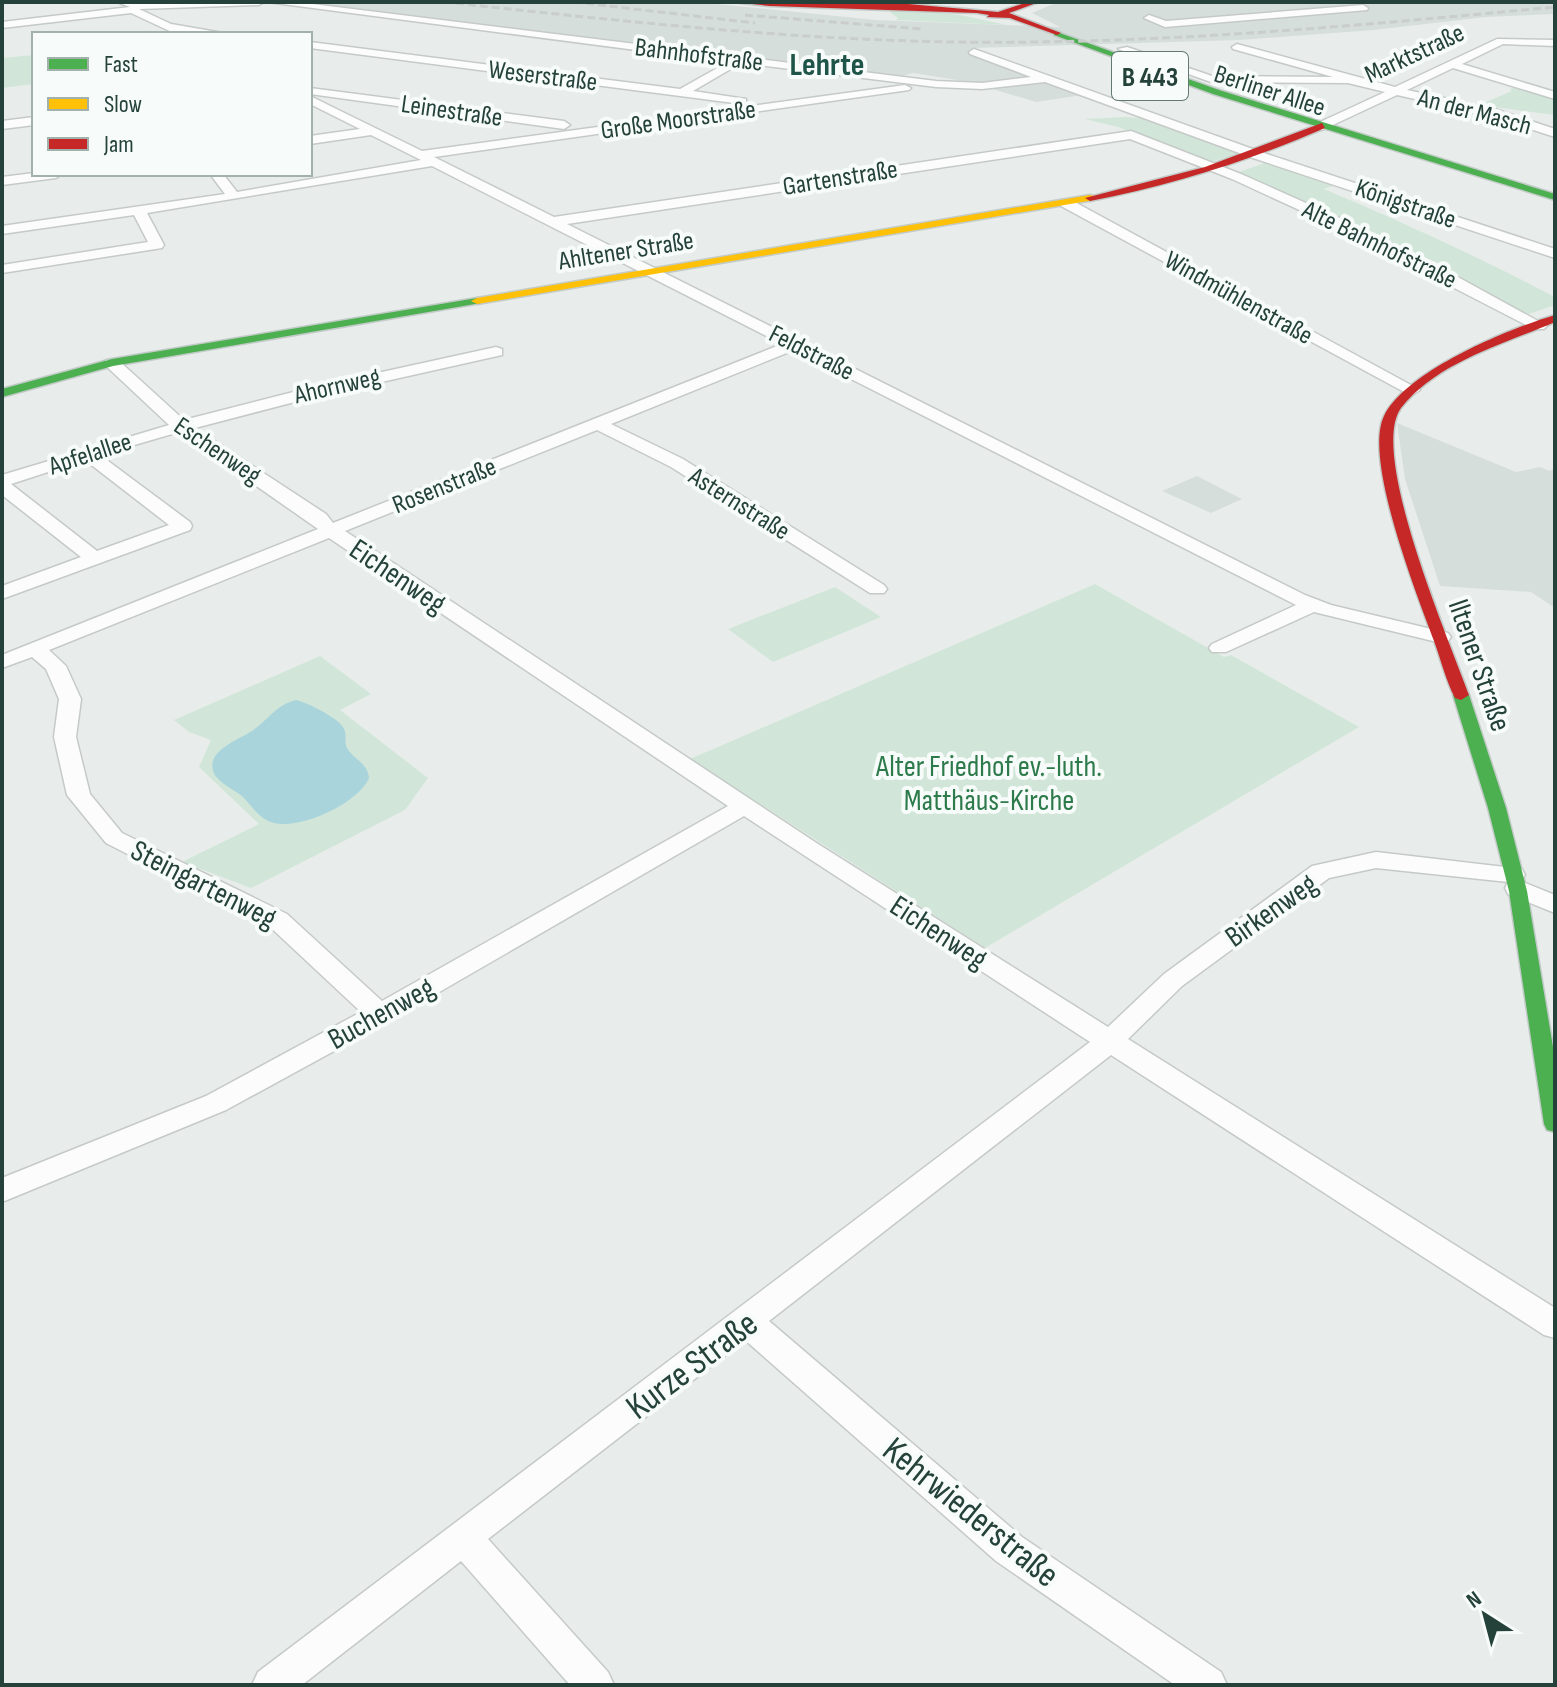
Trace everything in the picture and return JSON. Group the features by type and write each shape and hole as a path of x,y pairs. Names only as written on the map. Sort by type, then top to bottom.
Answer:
{"main road":[{"name":"B 443","path":"736,2 781,6 828,3 937,5 996,15"},
{"path":"937,5 1018,2"},
{"path":"996,15 1035,2"},
{"name":"Berliner Allee","path":"828,3 921,8 1035,22 1177,79 1555,207"},
{"name":"Berliner Allee","path":"1317,128 1555,197"},
{"name":"Marktstraße","path":"1257,155 1317,128"},
{"name":"Ahltener Straße","path":"2,393 80,369 112,363 1143,189 1257,155"},
{"name":"Iltener Straße","path":"1547,322 1453,365 1412,390 1388,418 1386,436 1390,473 1408,539 1481,756 1515,882 1555,1124"}],"street":[{"path":"122,2 180,32"},
{"path":"2,25 135,8 259,2"},
{"name":"Bahnhofstraße","path":"272,2 936,84 982,86 1045,79 1257,155"},
{"path":"1240,4 1277,17"},
{"path":"1149,18 1165,24 1363,8"},
{"path":"171,27 209,32"},
{"name":"Marktstraße","path":"1317,128 1501,41 1555,43"},
{"name":"Weserstraße","path":"312,45 776,106"},
{"path":"1237,47 1340,75 1348,80"},
{"path":"1123,49 1211,79 1348,80"},
{"path":"974,52 1045,79"},
{"path":"682,93 740,59"},
{"name":"An der Masch","path":"1451,64 1555,96"},
{"name":"An der Masch","path":"1348,80 1491,112 1555,133"},
{"name":"Große Moorstraße","path":"2,230 234,197 426,158 594,130 936,84"},
{"name":"Leinestraße","path":"312,91 594,130"},
{"name":"Feldstraße","path":"312,100 1313,605 1441,637"},
{"path":"1491,112 1555,119"},
{"path":"2,125 32,121"},
{"path":"312,140 373,131"},
{"name":"Alte Bahnhofstraße","path":"1131,135 1219,167 1547,322"},
{"name":"Gartenstraße","path":"550,222 1131,135"},
{"name":"Königstraße","path":"1257,155 1555,254"},
{"path":"2,181 41,176"},
{"path":"218,176 234,197"},
{"name":"Windmühlenstraße","path":"1066,203 1412,390"},
{"path":"2,269 157,245 138,210"},
{"name":"Rosenstraße","path":"2,662 796,344"},
{"name":"Ahornweg","path":"179,425 358,379 496,352"},
{"name":"Eschenweg","path":"112,363 179,425 319,518 330,530"},
{"name":"Asternstraße","path":"598,424 677,463 877,589"},
{"name":"Apfelallee","path":"2,484 86,453 179,425"},
{"path":"2,593 183,526 86,453"},
{"path":"2,484 94,558"},
{"name":"Eichenweg","path":"330,530 745,806 1555,1325"},
{"path":"1219,648 1313,605"},
{"name":"Steingartenweg","path":"35,649 55,666 70,699 65,737 79,795 114,838 278,920 380,1014"},
{"name":"Buchenweg","path":"2,1190 216,1103 380,1014 745,806"},
{"name":"Birkenweg","path":"1110,1041 1173,980 1321,872 1376,860 1515,882 1555,905"},
{"name":"Kurze Straße","path":"271,1685 1110,1041"},
{"name":"Kehrwiederstraße","path":"747,1322 1009,1549 1208,1685"},
{"path":"463,1537 595,1685"}],"shaded area":[{"path":"293,2 697,2 876,20 1060,27 1032,13 1058,2 1555,2 1555,14 1486,17 1374,30 1240,40 974,48 1083,95 1036,102 969,82 913,73 902,76"},
{"path":"1397,423 1516,472 1540,467 1550,471 1555,468 1555,608 1531,592 1440,586 1405,479"},
{"path":"1197,476 1242,499 1211,513 1162,491"}],"green space":[{"path":"891,8 960,15 1007,25 896,20 898,18 891,13"},
{"path":"32,55 32,84 2,88 2,58"},
{"path":"1514,87 1555,99 1555,115 1479,105 1512,91 1510,89"},
{"path":"1085,119 1153,119 1242,152 1211,162 1118,127"},
{"path":"1265,163 1333,186 1324,189 1526,282 1555,297 1555,305 1526,315 1421,258 1239,172"},
{"name":"Alter Friedhof ev.-luth. Matthäus-Kirche","path":"1095,584 1224,657 1231,655 1359,727 985,948 690,759"},
{"path":"835,587 881,617 773,662 728,629"},
{"path":"320,656 371,694 340,710 428,778 405,810 251,888 182,862 259,824 199,767 211,740 189,732 174,720"}],"water":[{"path":"296,700 323,712 341,725 347,748 366,769 369,778 354,797 328,812 298,822 274,823 217,778 213,761 224,747 252,731 283,705"}],"railway":[{"path":"444,2 760,33 951,42 1178,37 1555,7"},
{"path":"574,2 755,23"},
{"path":"745,15 921,29"}],"traffic: fast":[{"path":"1057,33 1216,92 1555,197"},
{"path":"2,393 112,363 477,301"},
{"path":"1461,695 1497,808 1518,891 1555,1124"}],"traffic: slow":[{"path":"477,301 1090,198"}],"traffic: jam":[{"path":"736,2 977,11 1011,16 1057,33"},
{"path":"991,17 1035,2"},
{"path":"1090,198 1208,169 1322,126"},
{"path":"1461,695 1401,522 1387,454 1388,423 1401,401 1433,374 1555,318"}],"district":[{"name":"Lehrte","path":"827,64"}]}
